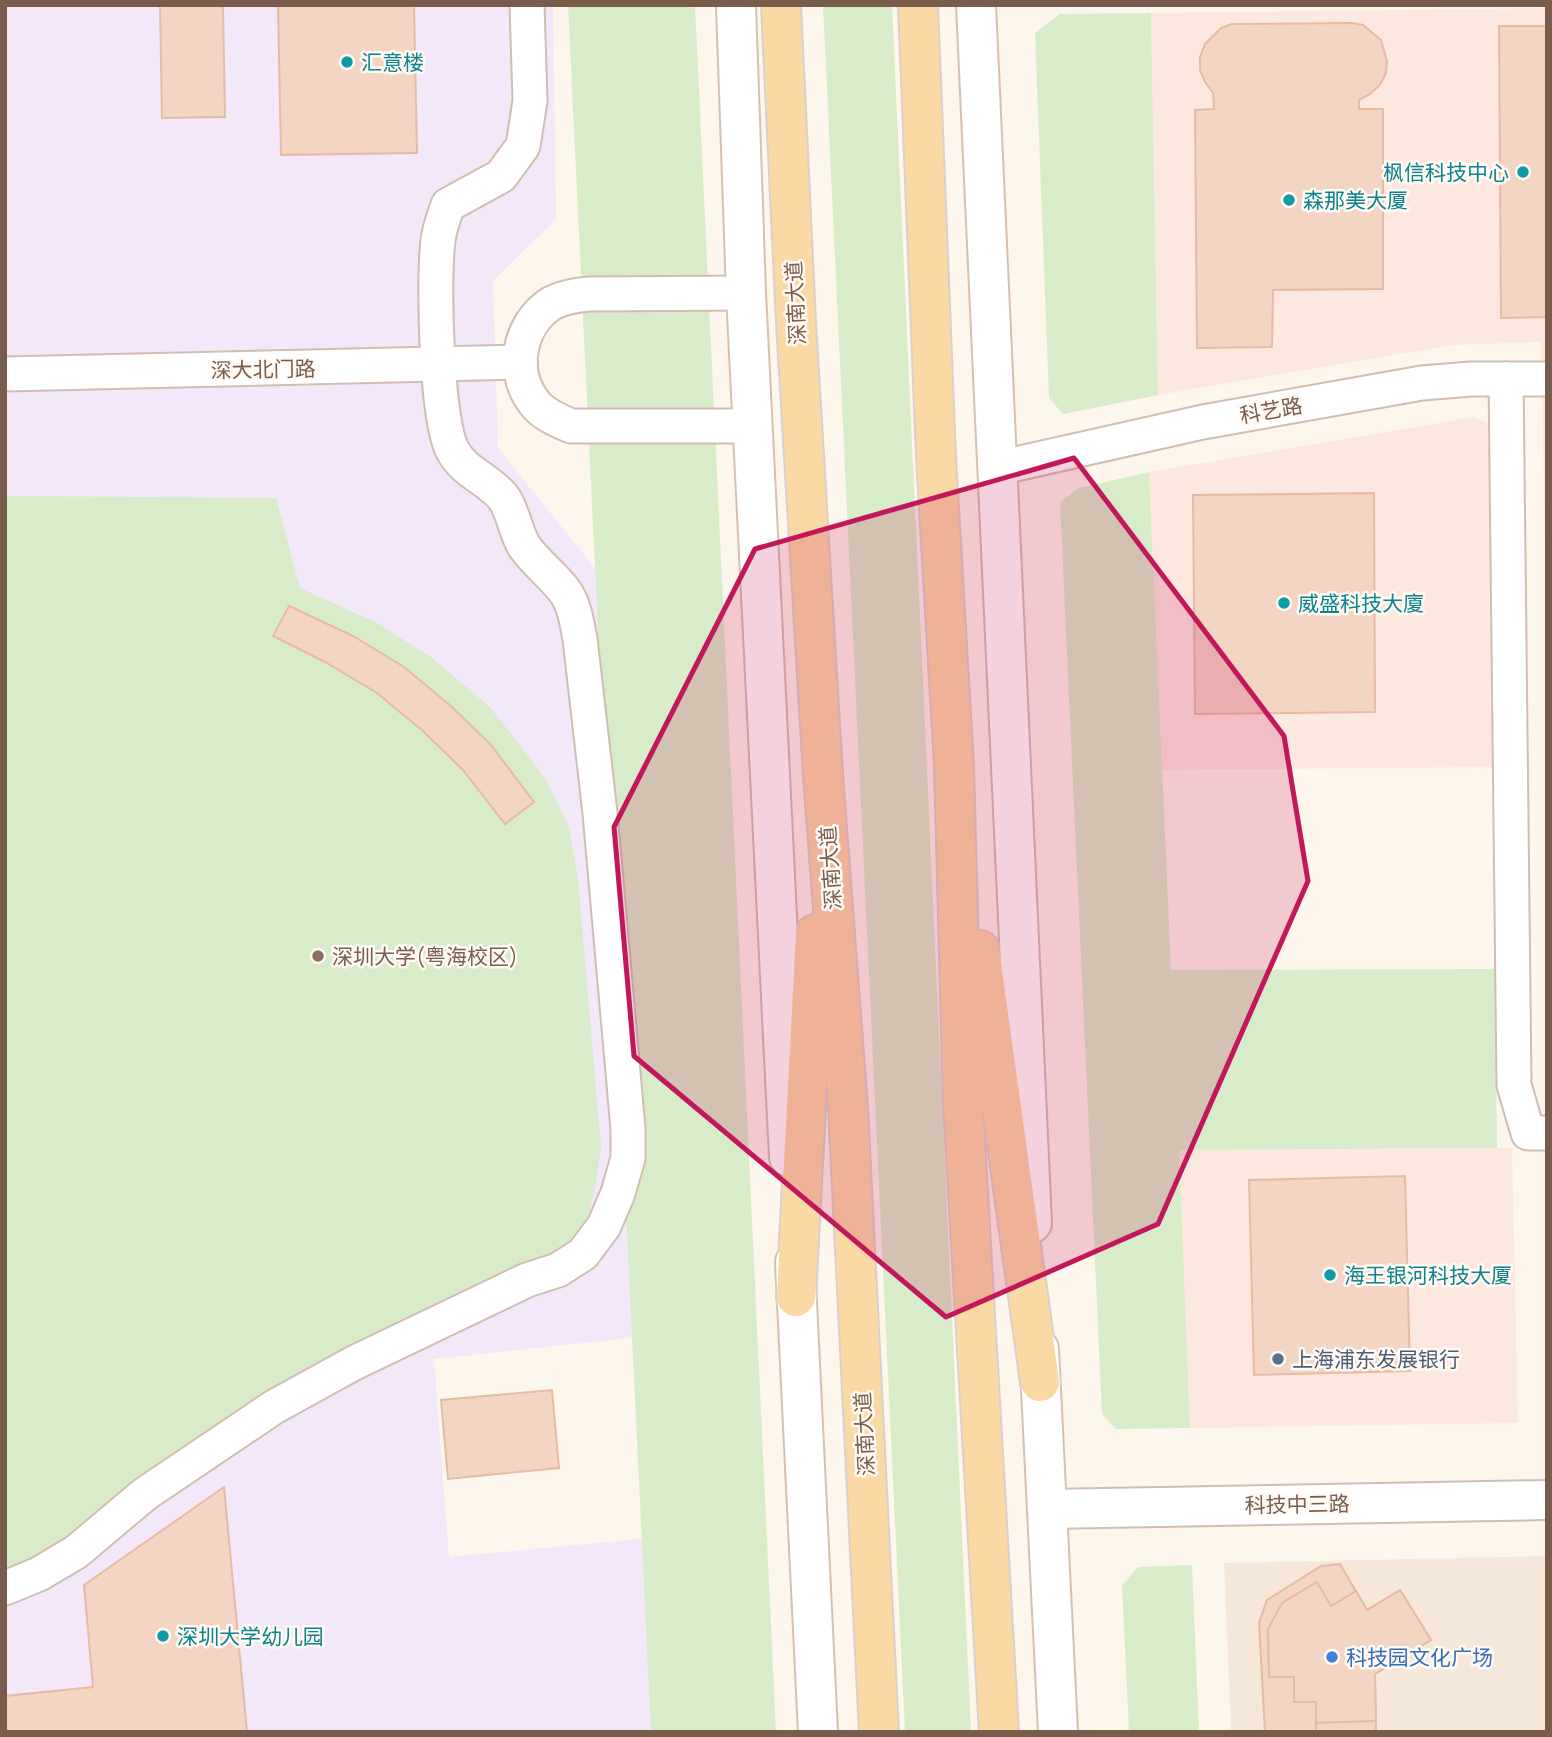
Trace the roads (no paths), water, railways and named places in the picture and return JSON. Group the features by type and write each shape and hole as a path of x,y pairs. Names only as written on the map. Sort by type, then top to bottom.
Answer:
{"main road":[{"path":"736,5 746,293 818,1732"},
{"name":"深南大道","path":"781,5 823,775 848,1108 879,1732"},
{"path":"918,5 936,457 954,765 963,1105 999,1732"},
{"path":"975,5 1058,1732"},
{"path":"954,765 1040,1381"},
{"path":"796,1297 823,775"},
{"name":"科技中三路","path":"1047,1509 1547,1500"}],"street":[{"path":"5,1588 39,1574 76,1552 145,1494 274,1406 354,1363 527,1280 558,1270 583,1254 604,1226 618,1192 628,1158 628,1129 600,813 575,614 565,591 546,573 524,545 506,500 491,484 467,469 453,452 446,433 439,364 438,239 448,205 501,176 523,146 530,101 527,5"},
{"path":"746,293 569,296 539,313 529,327 522,345 520,362 523,380 539,408 554,419 571,426 753,426"},
{"name":"深大北门路","path":"5,374 520,362"},
{"path":"1506,379 1514,1086 1528,1133 1547,1133"},
{"name":"科艺路","path":"998,468 1203,422 1422,383 1547,379"}],"place":[{"name":"汇意楼","path":"347,62"},
{"name":"枫信科技中心","path":"1523,172"},
{"name":"森那美大厦","path":"1289,200"},
{"name":"威盛科技大廈","path":"1284,603"},
{"name":"深圳大学(粤海校区)","path":"318,956"},
{"name":"海王银河科技大厦","path":"1330,1275"},
{"name":"上海浦东发展银行","path":"1278,1359"},
{"name":"深圳大学幼儿园","path":"163,1636"},
{"name":"科技园文化广场","path":"1332,1657"}]}
